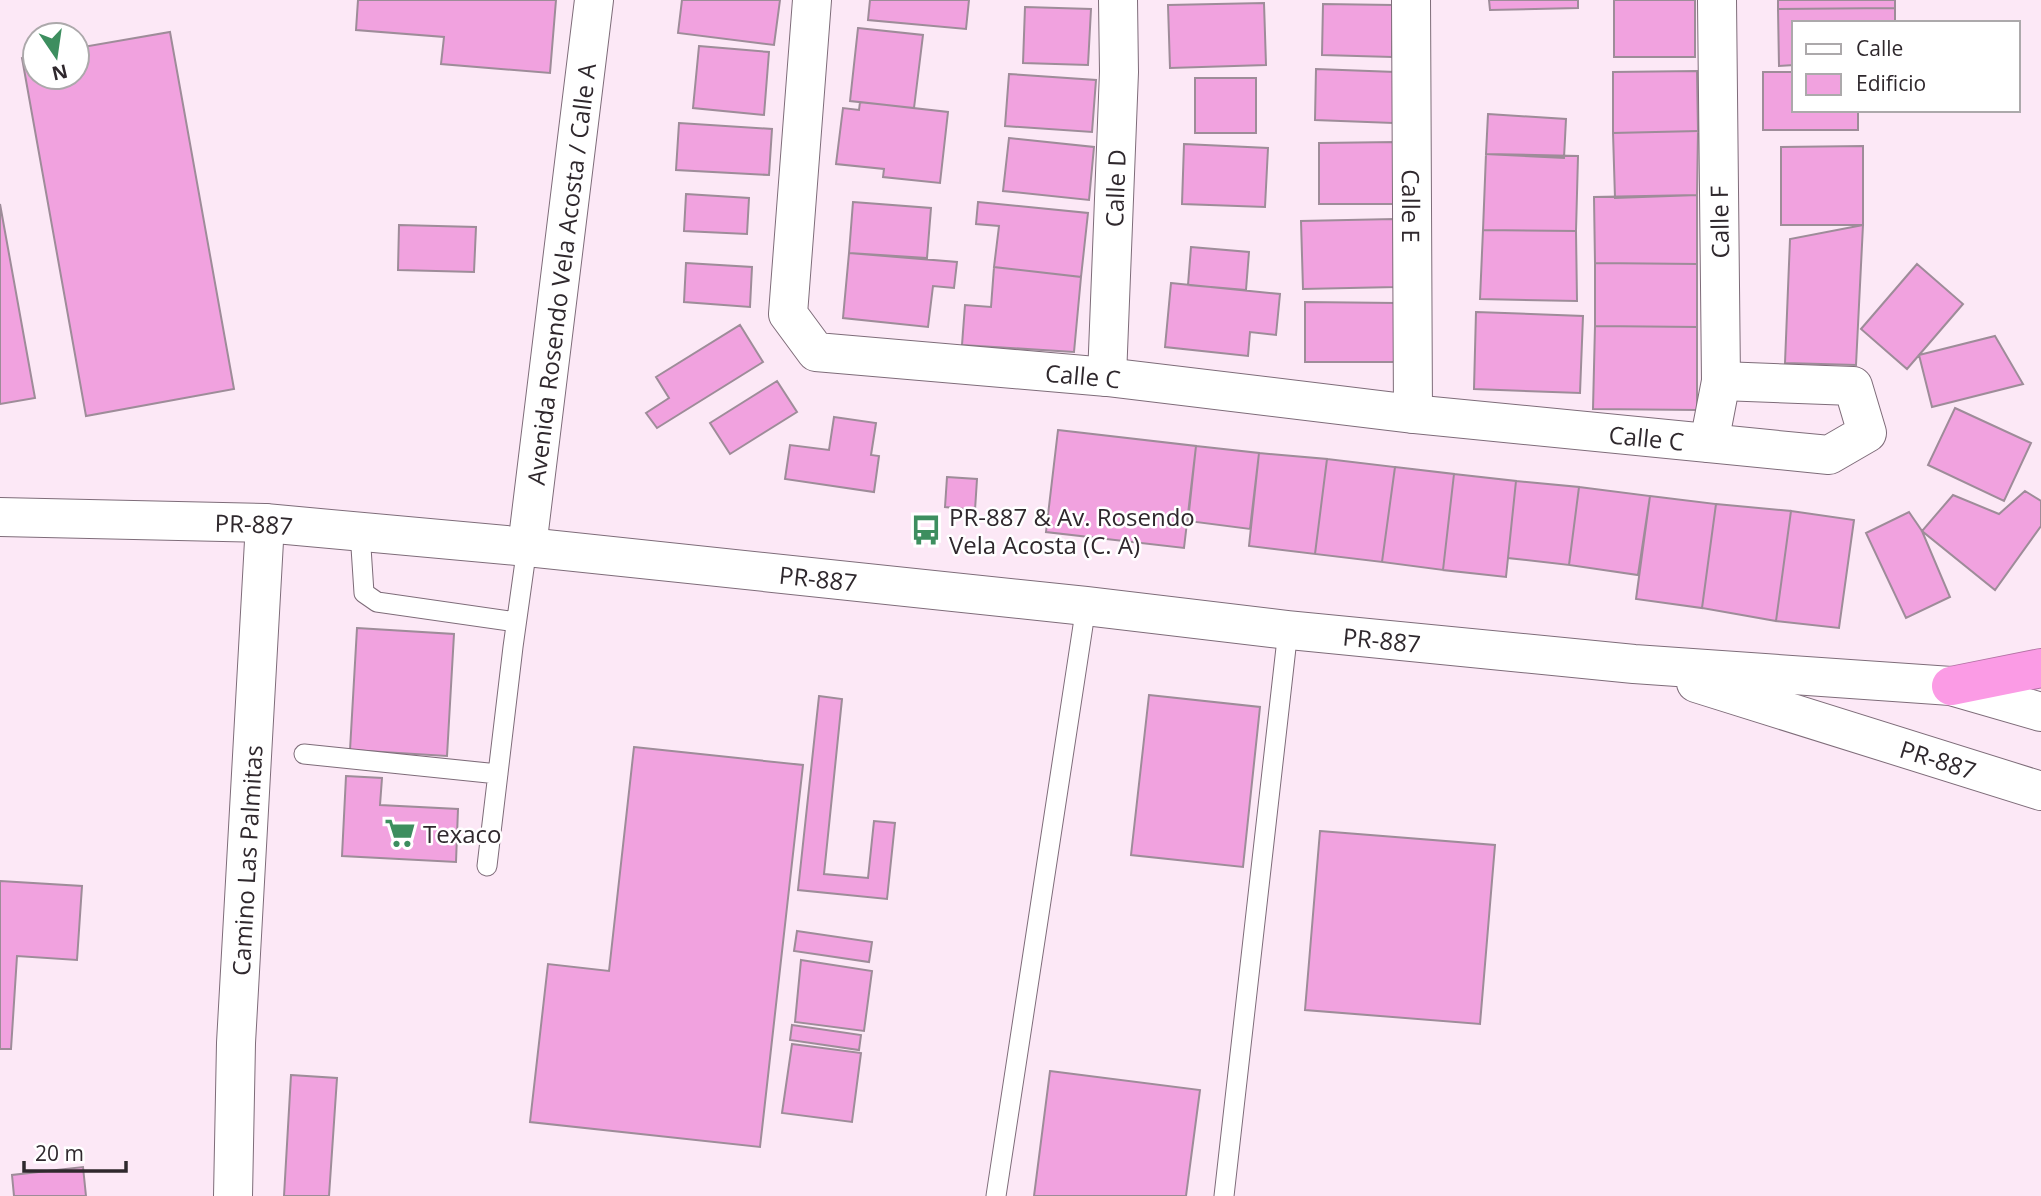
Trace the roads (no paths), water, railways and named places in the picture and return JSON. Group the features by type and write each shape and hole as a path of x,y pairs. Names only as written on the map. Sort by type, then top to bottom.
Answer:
{"highway":[{"path":"1951,686 2041,668"}],"street":[{"name":"Avenida Rosendo Vela Acosta / Calle A","path":"527,547 594,0"},
{"name":"Calle C","path":"813,0 788,314 816,352 1107,377 1413,414 1829,455 1867,433 1853,386 1721,381"},
{"name":"Calle D","path":"1107,377 1119,72 1118,0"},
{"name":"Calle E","path":"1411,0 1413,414"},
{"name":"Calle F","path":"1709,443 1721,381 1717,0"},
{"name":"PR-887","path":"0,517 265,523 527,547 1288,630 1634,664 1951,686 2041,712"},
{"name":"Camino Las Palmitas","path":"233,1196 236,1043 265,523"},
{"name":"PR-887","path":"1634,664 2041,791"}],"lane":[{"path":"360,532 364,593 377,602 516,622"},
{"path":"487,866 527,547"},
{"path":"996,1196 1086,606"},
{"path":"1224,1196 1288,630"},
{"path":"304,754 498,774"}],"place":[{"name":"PR-887 & Av. Rosendo Vela Acosta (C. A)","path":"926,530"},
{"name":"Texaco","path":"400,833"}]}
